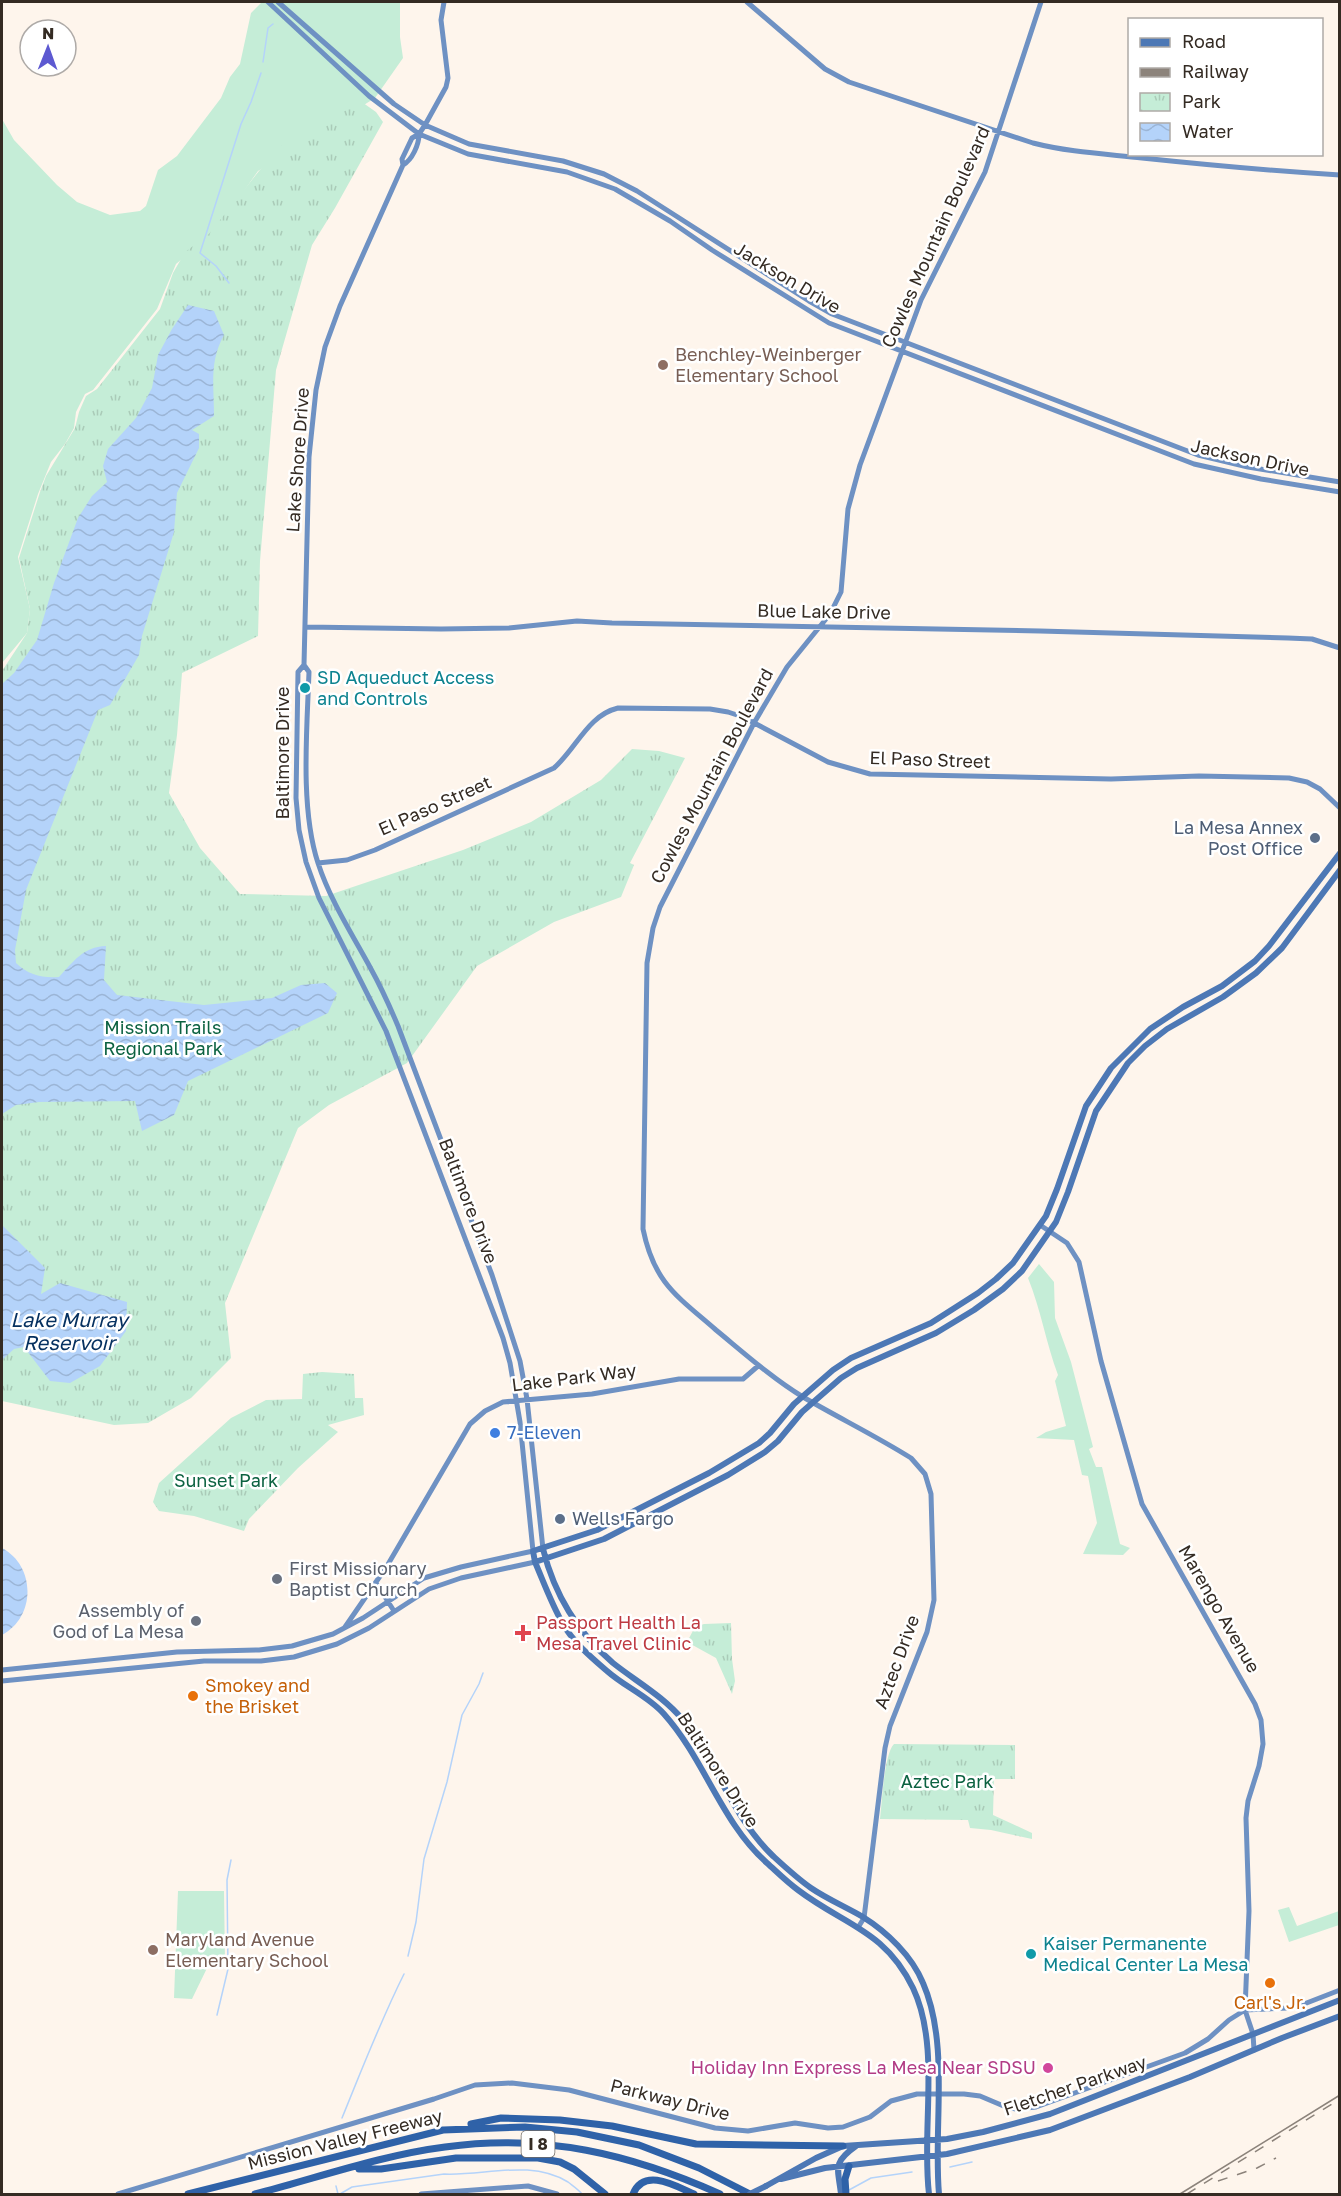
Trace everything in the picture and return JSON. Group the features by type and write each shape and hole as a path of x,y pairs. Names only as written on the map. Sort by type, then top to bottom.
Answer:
{"highway":[{"path":"442,2130 501,2118 520,2118 612,2126 706,2145 843,2146"},
{"name":"Mission Valley Freeway","path":"188,2194 442,2130 525,2127 550,2128 608,2138 669,2156 699,2168 750,2194"},
{"name":"Mission Valley Freeway","path":"255,2194 444,2147 497,2142 576,2148 627,2159 659,2168 720,2194"},
{"path":"351,2169 381,2169 456,2158 538,2157 560,2162 574,2169 605,2194"},
{"path":"846,2194 845,2179 849,2166"},
{"path":"633,2194 641,2182 653,2180 666,2182 694,2194"}],"main road":[{"path":"533,1551 594,1531 746,1452 808,1399 833,1370 851,1358 933,1322 978,1293 1005,1271 1021,1253 1040,1225 1058,1189 1076,1130 1086,1106 1114,1065 1150,1029 1183,1007 1222,986 1255,961 1340,853"},
{"path":"535,1562 614,1534 752,1461 778,1441 802,1412 808,1399 857,1368 936,1333 974,1310 1013,1279 1050,1231 1068,1192 1096,1111 1128,1063 1167,1029 1223,997 1256,973 1282,948 1340,870"},
{"path":"1005,1271 1013,1279"},
{"name":"Baltimore Drive","path":"543,1548 563,1602 573,1619 593,1644 614,1663 655,1692 675,1711 704,1750 753,1835 771,1854 811,1888 864,1918 891,1938 922,1981 931,2003 937,2035 939,2194"},
{"name":"Baltimore Drive","path":"533,1551 535,1562 564,1627 608,1672 650,1700 664,1714 698,1762 741,1836 765,1862 805,1895 859,1926 886,1948 900,1966 920,2006 927,2037 926,2156 929,2194"},
{"path":"805,1895 811,1888"},
{"name":"Fletcher Parkway","path":"750,2194 843,2146 937,2140 983,2132 1067,2109 1340,2000"},
{"name":"Fletcher Parkway","path":"780,2179 838,2166 937,2156 1050,2130 1190,2077 1340,2016"},
{"path":"841,2194 838,2166 842,2156 856,2146"}],"street":[{"name":"Jackson Drive","path":"268,2 369,96 419,134 468,154 567,172 615,189 670,221 829,323 1194,464 1261,479 1340,492"},
{"name":"Jackson Drive","path":"278,2 394,104 425,125 469,144 563,161 604,174 637,190 832,314 1208,458 1340,482"},
{"name":"Lake Shore Drive","path":"304,665 309,457 315,390 340,306 403,165 408,162 419,141 419,134 446,87 448,78 441,20 444,2"},
{"path":"747,2 825,69 849,82 999,132 1059,149 1128,156"},
{"name":"Cowles Mountain Boulevard","path":"808,1399 758,1366 678,1297 658,1274 648,1252 643,1229 642,1183 647,963 653,928 660,907 754,723 787,667 822,626 841,592 845,533 852,488 921,300 985,172 1041,2"},
{"path":"1128,156 1297,173 1340,175"},
{"name":"Blue Lake Drive","path":"306,627 509,628 583,621 1288,638 1312,639 1340,648"},
{"name":"Baltimore Drive","path":"533,1551 516,1400 503,1338 386,1031 319,898 306,862 299,830 296,798 298,672 304,665 309,672 307,798 309,830 329,892 384,993 398,1026 512,1334 527,1399 543,1548"},
{"name":"El Paso Street","path":"318,863 347,860 375,850 554,768 595,720 614,709 631,707 710,709 728,712 828,762 870,774 1111,779 1199,776 1289,778 1307,782 1320,789 1340,808"},
{"name":"Marengo Avenue","path":"1040,1225 1067,1243 1079,1262 1101,1361 1142,1504 1252,1698 1261,1720 1263,1744 1261,1760 1248,1801 1246,1818 1249,1911 1245,2010 1253,2034 1254,2050"},
{"path":"503,1338 512,1334"},
{"name":"Lake Park Way","path":"344,1628 376,1583 470,1424 490,1407 516,1400 592,1394 679,1379 743,1379 758,1366"},
{"name":"Aztec Drive","path":"808,1399 911,1458 925,1474 931,1494 934,1600 927,1632 890,1726 881,1775 864,1918 859,1926"},
{"path":"746,1452 752,1461"},
{"path":"2,1670 171,1653 259,1650 292,1646 333,1634 363,1618 424,1578 440,1572 533,1551"},
{"path":"2,1681 204,1661 261,1661 294,1657 338,1644 369,1628 429,1589 446,1582 535,1562"},
{"path":"376,1583 394,1611"},
{"path":"1245,2010 1287,2008 1340,1990"},
{"name":"Parkway Drive","path":"118,2194 184,2176 456,2090 491,2083 512,2083 569,2090 715,2128 737,2131 795,2123 828,2128 843,2127 870,2117 891,2101 902,2097 927,2094 964,2094 1016,2109 1036,2107 1185,2053 1208,2039 1229,2020 1245,2010"},
{"name":"Marengo Avenue","path":"1253,2034 1262,2046"},
{"path":"421,2194 528,2186 557,2194"}],"green space":[{"path":"262,2 400,2 400,37 403,58 375,98 258,171 218,228 176,264 157,309 93,390 85,394 76,412 74,428 51,462 18,557 30,609 27,633 2,663 2,119 14,140 57,185 77,202 110,215 140,211 146,206 158,170 177,156 221,98 230,77 240,64 251,13"},
{"name":"Mission Trails Regional Park","path":"359,100 376,112 383,122 312,245 276,370 260,561 258,636 182,673 169,793 200,848 240,894 326,896 463,850 531,822 601,780 632,749 659,751 685,758 630,863 634,865 621,897 554,922 477,966 407,1063 329,1105 298,1128 225,1303 231,1358 191,1398 148,1423 114,1425 2,1401 2,671 27,633 30,609 19,558 46,476 75,428 86,396 97,389 160,309 173,273 185,252 209,234 285,142 341,102"},
{"path":"1039,1264 1054,1282 1055,1318 1071,1362 1093,1447 1089,1449 1096,1467 1102,1467 1120,1544 1130,1548 1123,1555 1083,1554 1097,1523 1088,1476 1082,1475 1074,1440 1036,1438 1046,1432 1066,1426 1055,1381 1058,1375 1028,1278"},
{"name":"Sunset Park","path":"322,1372 354,1374 355,1398 363,1398 364,1415 328,1425 338,1432 298,1468 249,1519 244,1531 194,1516 159,1511 153,1502 159,1483 231,1418 266,1400 302,1399 303,1374"},
{"path":"731,1623 735,1681 732,1694 716,1658 687,1642 695,1627 704,1624"},
{"name":"Aztec Park","path":"894,1744 1015,1745 1015,1779 994,1779 993,1815 1032,1833 1032,1839 970,1828 968,1820 880,1819 886,1768"},
{"path":"178,1891 224,1891 225,1963 209,1964 192,1999 174,1998"},
{"path":"1289,1907 1297,1926 1339,1911 1339,1925 1289,1942 1278,1910"}],"water":[{"path":"188,305 214,311 224,335 214,364 214,416 192,430 199,434 199,448 177,493 174,532 142,636 139,655 110,705 98,710 26,890 15,950 16,963 36,975 59,977 74,960 85,952 106,946 104,980 117,995 204,1005 272,998 301,985 325,983 337,993 328,1013 188,1081 174,1115 142,1131 135,1101 39,1102 16,1105 2,1114 2,684 14,673 37,640 54,583 78,518 92,496 107,482 103,466 108,449 136,418 152,388 158,355"},
{"name":"Lake Murray Reservoir","path":"2,1225 45,1268 41,1294 60,1283 127,1302 126,1331 100,1366 70,1383 50,1381 24,1347 14,1349 2,1360"},
{"path":"2,1548 13,1556 21,1567 28,1592 21,1616 13,1627 2,1635"}],"waterway":[{"path":"263,62 268,28 273,24"},
{"path":"229,283 216,266 200,253 241,124 261,73"},
{"path":"408,1956 416,1922 424,1859 447,1782 462,1715 483,1673"},
{"path":"217,2015 228,1969 227,1880 231,1860"},
{"path":"342,2118 404,1974"},
{"path":"325,2144 326,2139"},
{"path":"950,2167 972,2162"},
{"path":"340,2194 352,2187 444,2174 507,2170 538,2171 553,2175 568,2182 582,2194"},
{"path":"849,2190 871,2178 912,2172"},
{"path":"336,2186 338,2194"}],"tram line":[{"path":"1180,2194 1340,2095"}],"railway":[{"path":"1187,2194 1340,2099"},
{"path":"1218,2181 1257,2168 1276,2158"}],"place":[{"name":"Benchley-Weinberger Elementary School","path":"663,365"},
{"name":"SD Aqueduct Access and Controls","path":"305,688"},
{"name":"La Mesa Annex Post Office","path":"1315,838"},
{"name":"7-Eleven","path":"495,1433"},
{"name":"Wells Fargo","path":"560,1519"},
{"name":"First Missionary Baptist Church","path":"277,1579"},
{"name":"Assembly of God of La Mesa","path":"196,1621"},
{"name":"Passport Health La Mesa Travel Clinic","path":"523,1633"},
{"name":"Smokey and the Brisket","path":"193,1696"},
{"name":"Maryland Avenue Elementary School","path":"153,1950"},
{"name":"Kaiser Permanente Medical Center La Mesa","path":"1031,1954"},
{"name":"Carl's Jr.","path":"1270,1983"},
{"name":"Holiday Inn Express La Mesa Near SDSU","path":"1048,2068"}]}
